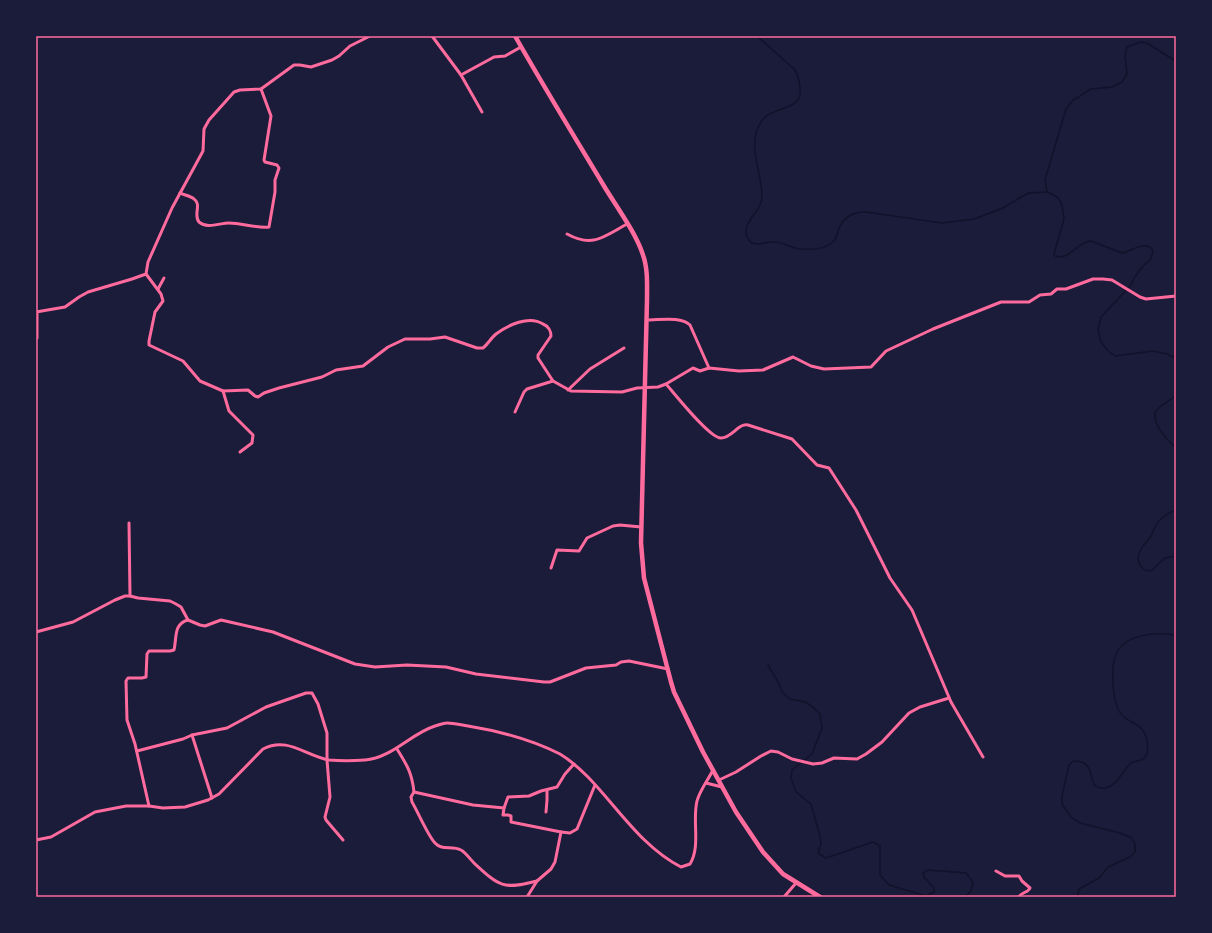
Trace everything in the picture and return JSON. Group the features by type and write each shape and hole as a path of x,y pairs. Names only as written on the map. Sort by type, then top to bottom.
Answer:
{"main road":[{"path":"516,36 521,47 627,224 645,259 647,282 647,320 641,527 642,559 644,578 674,692 713,770 742,823 778,870 796,883 820,897"}],"street":[{"path":"370,36 350,46 332,60 311,67 294,65 261,89 237,91 209,120 204,129 203,151 180,193 148,262 146,274 158,289 163,301 155,312 149,345 183,360 200,382 223,392 248,390 254,396 258,397 279,388 322,378 336,370 363,366 388,346 405,339 430,339 445,337 477,348 483,348 498,333 522,321 529,320 544,324 551,333 548,341 537,356 553,380 568,390 622,392 635,388 666,384 691,368 700,371 709,368 739,372 763,370 794,357 811,366 824,369 871,367 886,352 909,339 1001,302 1029,302 1040,295 1051,294 1058,289 1066,289 1092,279 1107,279 1146,299 1176,296"},
{"path":"432,36 461,75 482,112"},
{"path":"461,75 494,57 505,56 521,47"},
{"path":"180,193 194,198 196,201 198,207 196,217 200,223 213,226 237,223 269,227 278,168 276,165 264,160 271,116 261,89"},
{"path":"567,234 580,240 594,241 627,224"},
{"path":"37,338 37,312 65,307 88,292 146,274"},
{"path":"158,289 164,278"},
{"path":"647,320 676,320 687,322 690,325 709,368"},
{"path":"568,390 590,370 624,348"},
{"path":"515,412 524,392 553,380"},
{"path":"666,384 715,437 725,437 743,425 748,425 792,439 817,465 829,468 856,510 890,578 912,610 949,698 983,757"},
{"path":"223,392 229,411 253,435 252,443 240,452"},
{"path":"128,523 130,596"},
{"path":"551,568 557,550 579,551 586,539 590,536 617,525 641,527"},
{"path":"36,632 73,622 115,600 125,596 130,596 170,601 181,607 188,620 200,626 205,626 221,620 273,632 355,664 374,667 446,666 476,674 544,682 550,682 586,668 616,665 621,662 629,661 668,668"},
{"path":"149,806 137,751 131,728 127,720 126,679 142,678 146,676 147,654 149,651 174,650 176,632 179,625 181,622 188,620"},
{"path":"137,751 183,739 192,735 227,728 272,704 306,693 312,693 318,704 327,733 327,760 330,797 325,817 343,840"},
{"path":"719,780 736,772 771,751 778,752 798,761 817,764 834,758 852,760 862,757 882,742 909,713 920,707 949,698"},
{"path":"36,840 51,837 95,812 126,806 149,806 163,808 185,807 212,798 219,794 263,749 272,744 281,744 293,747 327,760 367,760 397,749 410,738 425,729 446,723 482,729 517,738 561,755 574,764 632,826 663,856 681,866 690,864 694,854 697,801 713,770"},
{"path":"192,735 212,798"},
{"path":"397,749 410,770 412,777 414,792 411,797 412,802 435,844 443,848 453,847 462,850 489,876 503,885 518,886 537,880 551,869 555,862 561,832"},
{"path":"574,764 565,774 557,787 529,796 508,797 506,799 503,815 510,816 511,822 561,832 570,832 577,828 595,785"},
{"path":"706,783 722,787"},
{"path":"546,812 547,790"},
{"path":"414,792 473,805 504,808"},
{"path":"996,871 1005,876 1019,876 1022,881 1029,886 1029,890 1021,894 1019,897"},
{"path":"527,897 537,880"},
{"path":"784,897 796,883"}],"waterway":[{"path":"757,36 795,70 799,79 800,96 792,105 766,117 761,122 757,131 755,149 762,197 760,205 749,221 746,230 746,235 751,242 754,244 778,242 798,249 818,248 833,242 844,220 857,213 866,212 942,223 974,219 1003,208 1029,193 1047,192 1059,199 1062,205 1064,219 1054,254 1055,256 1065,256 1081,244 1091,241 1122,253 1142,246 1150,247 1153,250 1150,260 1143,266 1134,278 1131,285 1101,317 1098,330 1101,342 1108,351 1115,356 1153,351 1167,354 1176,358"},
{"path":"1047,192 1045,180 1066,109 1072,101 1091,89 1112,87 1122,82 1127,74 1125,56 1127,47 1141,42 1147,43 1176,60"},
{"path":"1176,395 1158,409 1155,415 1155,420 1161,431 1176,448"},
{"path":"1176,510 1166,515 1158,522 1149,539 1141,549 1138,560 1141,567 1151,571 1165,558 1176,556"},
{"path":"1078,897 1079,889 1099,878 1108,867 1130,857 1135,852 1135,844 1132,838 1120,833 1080,823 1071,817 1062,804 1062,796 1069,765 1073,761 1082,762 1087,765 1095,785 1098,788 1105,788 1113,784 1131,763 1142,760 1145,757 1148,746 1145,734 1142,729 1122,715 1114,698 1114,660 1119,649 1125,643 1133,639 1150,634 1176,635"},
{"path":"768,665 783,693 790,699 805,702 820,714 822,728 812,754 792,770 791,778 796,792 811,804 820,836 821,844 818,853 826,858 873,842 880,846 880,875 889,885 926,896 934,892 934,888 924,877 923,873 928,870 966,873 973,882 971,891 965,897"}]}
